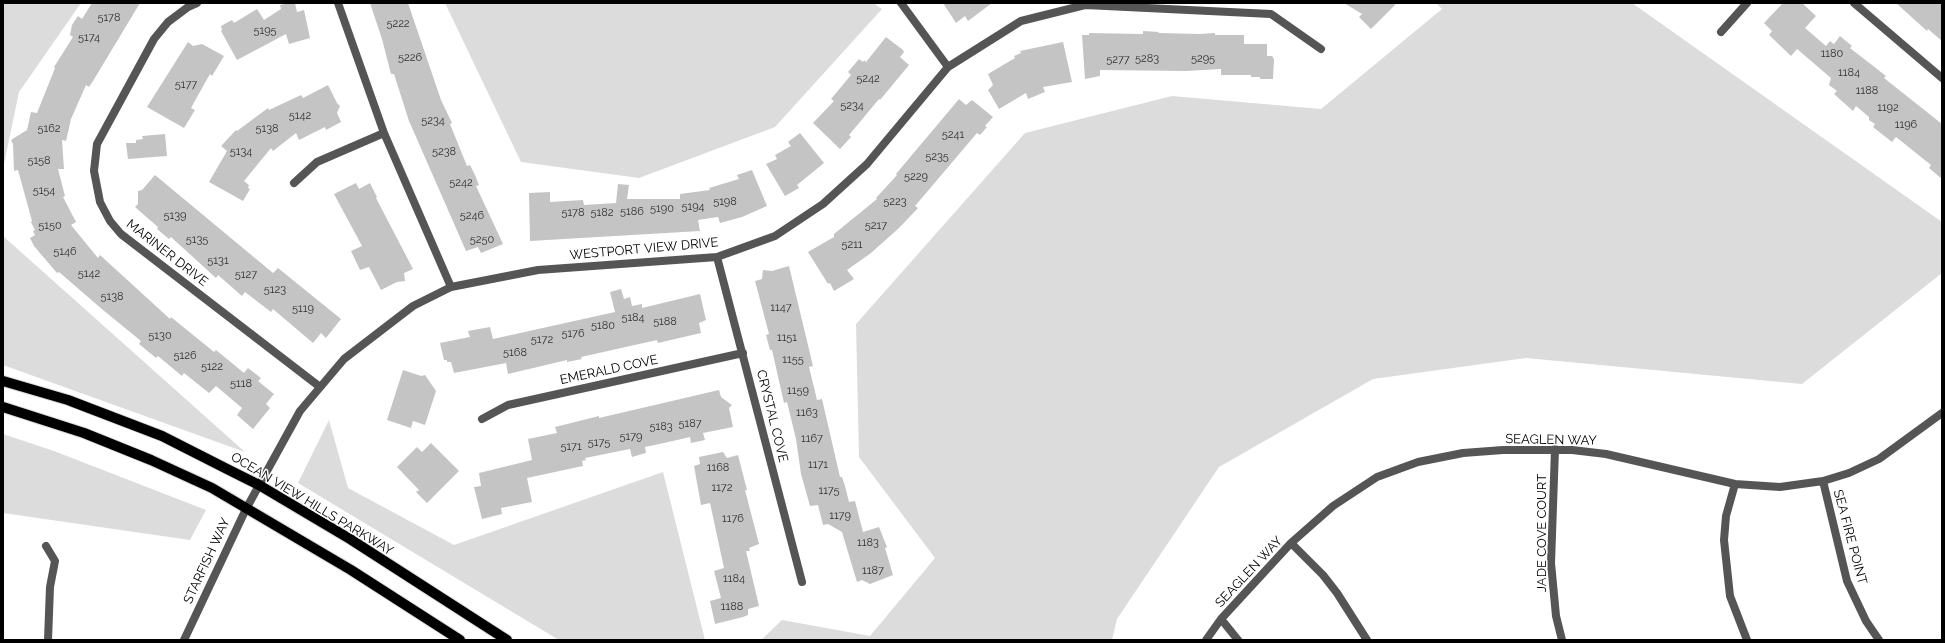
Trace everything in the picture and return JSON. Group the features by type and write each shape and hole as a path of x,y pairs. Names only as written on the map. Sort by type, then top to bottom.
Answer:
{"main road":[{"name":"OCEAN VIEW HILLS PARKWAY","path":"3,381 68,400 162,436 350,540 507,640"},
{"path":"3,407 84,433 150,460 212,488 351,570 460,640"}],"street":[{"name":"MARINER DRIVE","path":"197,3 188,7 168,22 154,39 109,122 98,144 95,154 94,171 96,191 104,212 121,234 320,387"},
{"path":"338,3 384,133 451,287"},
{"path":"901,3 948,67"},
{"path":"1721,32 1747,3"},
{"path":"1854,3 1942,78"},
{"name":"WESTPORT VIEW DRIVE","path":"257,489 300,410 344,359 413,306 451,287 538,270 717,257 775,236 806,216 831,197 880,150 948,67 1021,20 1085,4 1271,14 1321,49"},
{"path":"294,183 317,162 384,133"},
{"name":"CRYSTAL COVE","path":"717,257 802,582"},
{"name":"EMERALD COVE","path":"482,419 515,404 743,353"},
{"name":"SEAGLEN WAY","path":"1206,640 1221,619 1291,543 1333,506 1377,477 1414,463 1463,453 1555,449 1606,454 1735,484 1780,487 1823,481 1849,473 1879,460 1942,413"},
{"name":"JADE COVE COURT","path":"1555,449 1551,563 1556,616 1562,640"},
{"name":"SEA FIRE POINT","path":"1823,481 1846,581 1866,621 1879,640"},
{"path":"1735,484 1726,516 1724,540 1730,596 1747,640"},
{"name":"STARFISH WAY","path":"184,640 246,508 257,489"},
{"path":"1291,543 1323,575 1337,593 1367,640"},
{"path":"46,546 55,560 50,587 48,640"},
{"path":"1221,619 1238,640"}],"shaded area":[{"path":"3,3 81,3 19,92 3,169"},
{"path":"445,3 873,3 882,9 775,127 639,178 521,162"},
{"path":"1436,3 1632,3 1942,222 1942,273 1802,384 1526,358 1373,379 1219,467 1117,619 1112,640 761,640 782,620 870,636 935,558 859,457 856,324 1025,133 1172,96 1321,109 1442,9"},
{"path":"3,236 245,452 3,365"},
{"path":"329,420 348,488 454,545 663,472 705,640 559,640 298,483"},
{"path":"3,434 54,451 206,510 190,540 3,513"}],"building":[{"path":"92,3 140,3 93,81 89,87 86,85 71,119 66,141 62,140 64,169 58,169 65,196 63,197 76,222 71,225 98,258 100,255 170,319 171,317 214,352 216,350 244,373 248,368 261,378 258,381 274,394 266,404 270,408 253,429 237,415 242,408 216,386 209,393 184,373 182,376 158,356 156,358 139,344 141,341 59,272 57,273 34,246 30,238 35,235 33,231 35,230 31,222 32,221 18,170 14,171 13,144 11,140 27,130 31,112 37,113 55,68 54,67 73,37 70,35 72,25 78,16 82,19"},
{"path":"295,3 297,12 304,10 310,38 289,44 286,34 237,60 221,31 221,26 232,20 234,23 257,9 264,20 281,9 280,5"},
{"path":"370,3 408,3 441,100 452,123 450,124 467,166 470,165 475,175 479,185 476,186 503,244 481,253 478,247 466,251 409,121 394,74 391,74 382,39"},
{"path":"943,3 992,3 968,21 965,16 956,23"},
{"path":"1344,3 1397,3 1371,29 1359,17 1362,14"},
{"path":"1783,3 1802,3 1816,16 1805,28 1826,46 1830,41 1834,44 1840,36 1852,46 1850,48 1886,76 1884,78 1942,124 1942,179 1929,168 1931,165 1896,137 1892,142 1873,127 1875,124 1869,120 1869,117 1856,106 1853,111 1834,94 1837,91 1829,85 1831,78 1797,49 1791,56 1769,35 1772,31 1764,23"},
{"path":"1896,3 1942,3 1942,41 1928,29 1927,31"},
{"path":"1143,31 1159,32 1158,33 1215,33 1215,35 1244,35 1244,44 1267,44 1267,56 1272,56 1274,59 1273,79 1260,79 1260,77 1251,77 1251,75 1221,75 1221,69 1186,71 1100,70 1100,76 1085,79 1082,35 1089,35 1089,33 1143,34"},
{"path":"886,37 903,50 904,52 900,57 909,65 849,135 851,137 840,149 813,123 834,101 831,99 851,75 848,72 859,59 866,62"},
{"path":"188,42 193,46 202,44 224,56 212,76 210,74 191,108 195,110 184,128 147,107"},
{"path":"1063,42 1072,82 1043,87 1045,92 1028,99 1026,93 999,109 988,90 993,85 988,74 1015,58 1014,56 1021,53 1020,51"},
{"path":"328,85 340,106 337,113 341,122 326,130 325,127 299,140 296,133 273,151 271,148 244,181 249,185 248,188 250,189 243,201 209,182 227,151 221,146 236,130 237,131 268,108 269,110 301,95 303,98"},
{"path":"959,99 966,105 972,100 993,117 985,126 987,127 980,135 977,133 915,206 918,208 899,228 871,253 847,270 854,279 834,291 808,252 834,237 834,234 877,199 876,198 897,175 896,174"},
{"path":"800,133 824,163 797,185 799,188 785,196 766,164 777,159 775,155 791,146 788,142"},
{"path":"165,134 167,156 128,159 126,143 136,143 136,140 143,139 142,136"},
{"path":"752,170 767,206 742,217 720,223 718,217 698,220 700,231 530,241 529,193 550,192 550,202 583,200 584,205 616,203 618,184 629,185 627,199 680,199 680,194 710,190 709,188 739,179 737,175"},
{"path":"155,175 273,273 278,268 341,319 326,338 321,333 313,343 273,309 271,312 245,292 242,296 218,275 216,278 171,237 169,239 157,229 158,227 135,207 138,204 138,191 142,190"},
{"path":"356,183 359,189 370,183 377,197 376,198 413,269 404,273 405,281 397,282 381,290 369,267 360,270 351,251 362,246 334,194"},
{"path":"789,266 813,366 809,367 817,400 822,399 840,477 842,477 849,502 855,501 863,532 879,527 887,547 885,548 893,575 870,584 862,580 857,582 842,532 828,524 823,525 818,505 810,506 801,474 796,439 787,402 784,403 772,350 770,350 766,335 769,334 755,281 762,279 763,270 772,271"},
{"path":"621,289 624,299 630,297 632,306 642,304 642,308 700,294 706,320 699,323 701,333 658,343 657,340 581,357 582,359 567,362 567,360 508,374 506,363 454,373 451,362 444,360 440,343 470,337 468,331 490,327 493,339 615,312 610,292"},
{"path":"403,370 421,376 425,375 436,391 425,425 413,421 411,428 387,420"},
{"path":"719,390 721,397 732,405 729,408 733,427 703,433 705,440 691,443 690,437 645,447 646,453 632,457 630,449 585,458 586,460 582,461 583,466 527,478 532,502 501,508 502,514 482,519 474,487 481,486 479,473 532,460 528,439 557,433 555,427"},
{"path":"431,443 459,471 427,503 416,492 419,490 397,467 417,447 422,452"},
{"path":"723,452 727,458 738,455 747,490 745,490 759,544 749,548 750,551 746,551 759,606 748,609 748,615 715,624 710,601 721,598 714,571 724,568 710,503 701,505 694,466 700,464 699,457"}]}
